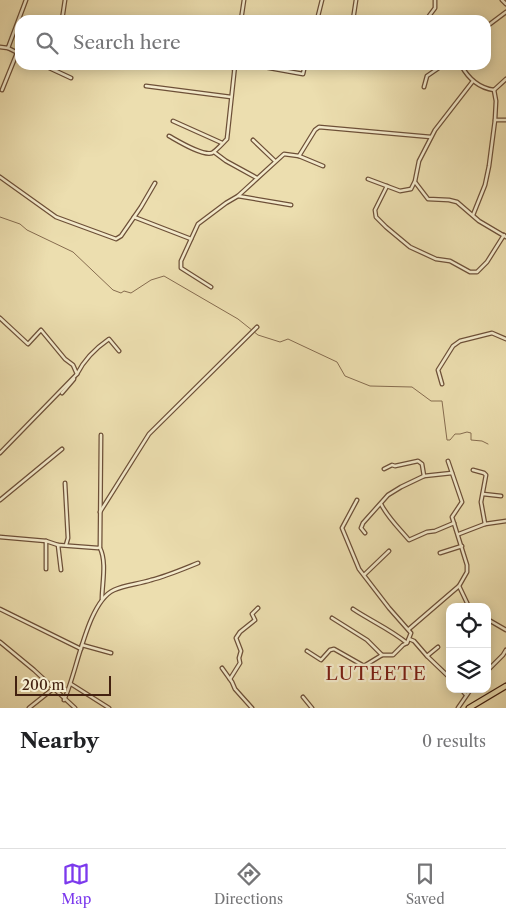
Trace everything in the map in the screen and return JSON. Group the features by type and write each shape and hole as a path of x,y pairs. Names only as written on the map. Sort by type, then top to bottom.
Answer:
{"main road":[{"path":"469,708 506,686"}],"street":[{"path":"20,15 26,0"},
{"path":"63,15 65,0"},
{"path":"242,15 244,0"},
{"path":"318,15 322,0"},
{"path":"354,15 356,0"},
{"path":"431,15 435,8 435,0"},
{"path":"502,0 506,4"},
{"path":"491,23 506,12"},
{"path":"8,48 15,29"},
{"path":"0,47 15,52"},
{"path":"2,90 15,62"},
{"path":"54,70 71,78"},
{"path":"214,152 227,139 235,70"},
{"path":"281,70 303,74 304,70"},
{"path":"424,87 427,76 436,70"},
{"path":"464,70 474,81 494,90"},
{"path":"494,90 506,79"},
{"path":"368,179 404,191 410,189 415,181 418,161 439,123 474,81"},
{"path":"146,86 231,97"},
{"path":"474,215 486,178 495,120 496,101 494,90"},
{"path":"495,120 506,120"},
{"path":"173,121 222,143"},
{"path":"299,156 315,130 319,127 432,137"},
{"path":"169,136 196,150 207,153 214,152 257,178"},
{"path":"254,140 276,162"},
{"path":"211,286 181,268 181,261 198,224 238,196 284,154 299,156 323,166"},
{"path":"0,176 56,217 116,239 121,236 142,207 155,183"},
{"path":"387,186 375,210 377,218 406,244 436,259 450,261 470,272 477,272 487,262 505,236 479,221 474,215 451,200 428,198 415,181"},
{"path":"238,196 291,205"},
{"path":"134,217 191,239"},
{"path":"0,318 28,344 41,330 65,359 73,365 77,374"},
{"path":"100,512 149,434 257,327"},
{"path":"442,384 438,370 457,342 492,333 506,339"},
{"path":"62,393 72,383 89,357 109,339 119,351"},
{"path":"0,453 77,374"},
{"path":"99,548 101,545 100,435"},
{"path":"0,500 62,449"},
{"path":"409,630 459,586 468,570 452,515 462,502 448,461"},
{"path":"384,469 392,465 418,462 422,464 424,476"},
{"path":"473,470 485,474 481,502 485,524"},
{"path":"365,533 361,528 363,523 388,495 424,476 452,473"},
{"path":"65,484 68,538 66,545"},
{"path":"483,494 501,496"},
{"path":"307,651 321,660 330,650 334,649 364,666 382,655 392,656 407,643 411,633 358,568 342,528 357,500"},
{"path":"381,504 386,515 410,540 454,522"},
{"path":"459,534 485,524 506,521"},
{"path":"0,537 46,541 58,545 99,548"},
{"path":"46,541 46,568"},
{"path":"58,545 62,570"},
{"path":"440,553 462,546"},
{"path":"99,548 102,552 103,565 102,599"},
{"path":"364,575 388,552"},
{"path":"64,700 71,684 82,645 95,611 102,599 114,590 153,580 198,563"},
{"path":"459,586 467,603"},
{"path":"230,679 240,663 241,650 236,638 240,632 255,620 252,614 258,608"},
{"path":"0,609 81,649"},
{"path":"354,609 407,643"},
{"path":"332,618 367,640 382,655"},
{"path":"491,622 506,630"},
{"path":"409,639 446,674"},
{"path":"0,642 75,708"},
{"path":"82,645 111,652"},
{"path":"427,656 438,647"},
{"path":"491,667 506,650"},
{"path":"222,668 234,689 252,708"},
{"path":"71,684 109,708"},
{"path":"29,708 54,688"},
{"path":"458,708 466,695"},
{"path":"303,697 312,708"}],"waterway":[{"path":"0,217 20,224 27,230 73,252 113,290 121,293 124,291 131,293 151,280 164,276 238,319 258,335 280,342 288,339 337,362 345,376 370,386 412,387 431,401 442,401 447,440 450,440 455,434 467,432 471,433 471,440 482,441 488,444"}],"district":[{"name":"LUTEETE","path":"376,673"}]}
